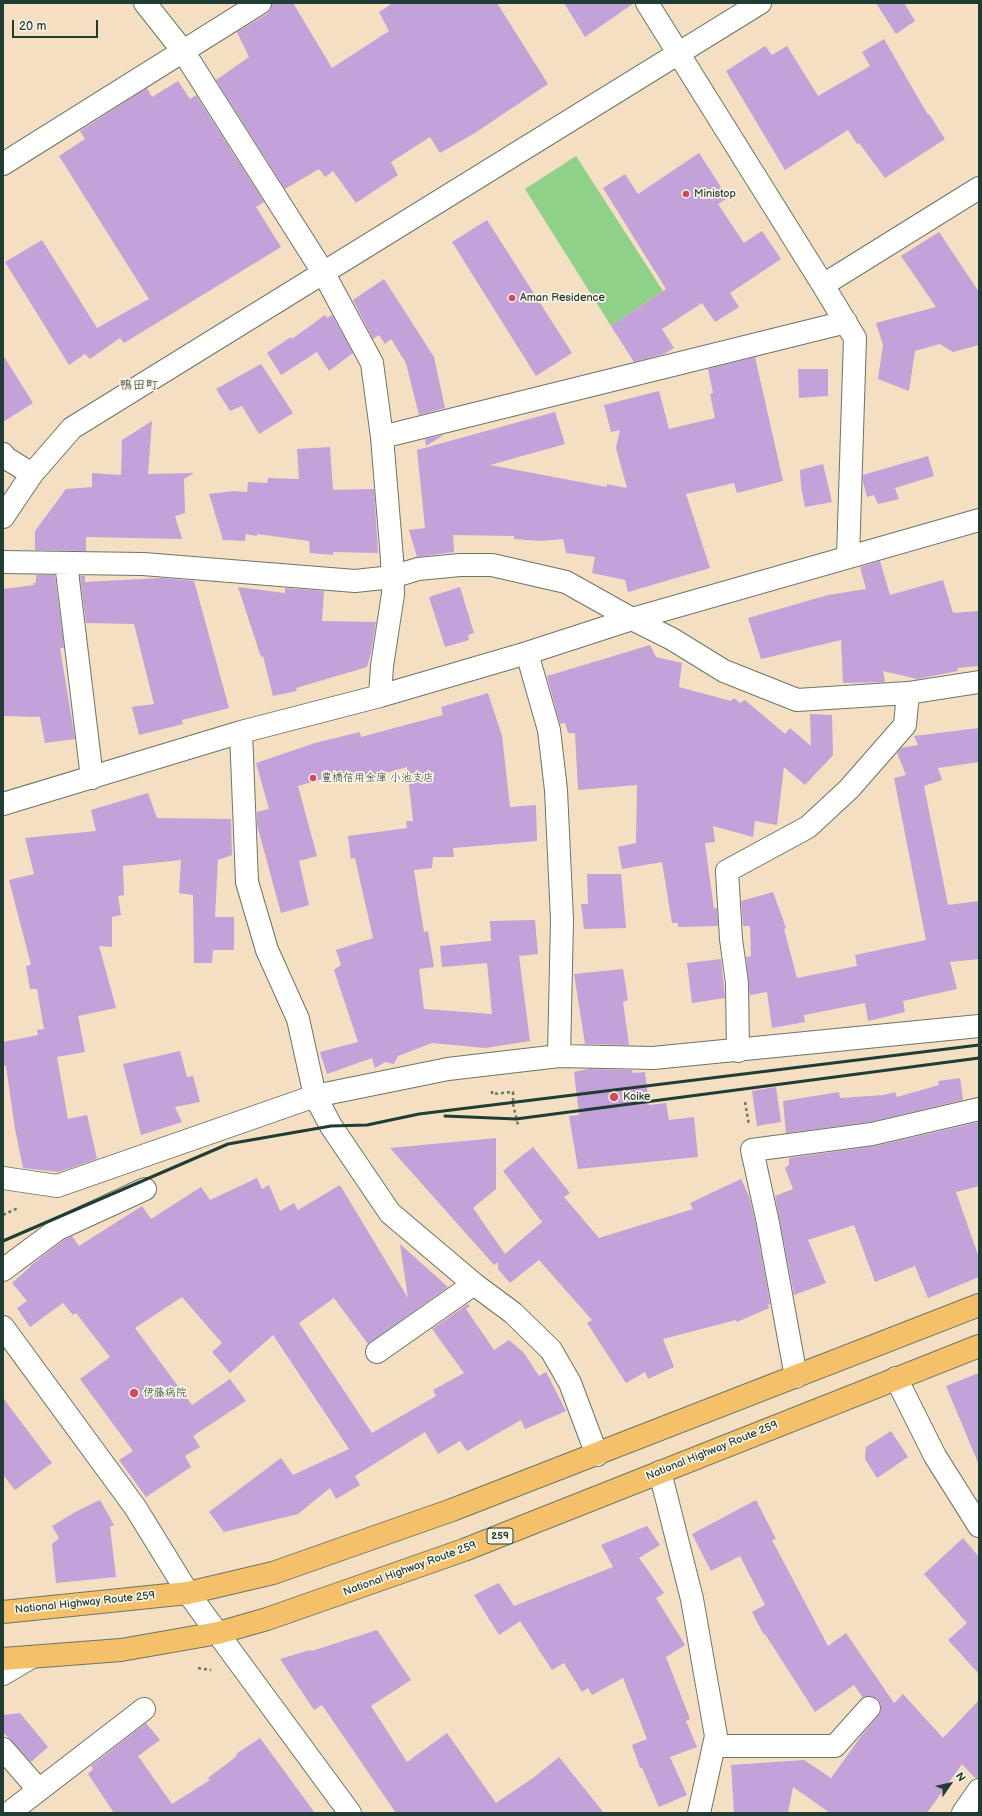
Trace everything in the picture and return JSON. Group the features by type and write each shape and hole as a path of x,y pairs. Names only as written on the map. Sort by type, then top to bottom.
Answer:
{"highway":[{"name":"National Highway Route 259","path":"3,1612 188,1592 273,1573 452,1510 597,1455 979,1305"},
{"name":"National Highway Route 259","path":"3,1659 121,1650 218,1633 267,1620 464,1550 979,1346"}],"street":[{"path":"145,3 183,51 323,272 372,363 382,436 393,594 382,666 380,696"},
{"path":"3,164 260,3"},
{"path":"647,3 823,284 855,338 848,557"},
{"path":"3,517 32,474 72,428 760,3"},
{"path":"823,284 979,188"},
{"path":"382,436 846,322"},
{"path":"4,458 32,474"},
{"path":"3,804 241,732 380,696 527,653 632,620 979,520"},
{"path":"3,562 143,564 355,581 392,577 418,569 460,564 492,565 566,582 632,620 672,639 724,671 797,700 908,693 979,682"},
{"path":"66,563 92,778"},
{"path":"527,653 549,730 556,790 562,920 558,1056"},
{"path":"738,1051 737,983 731,939 727,871 808,827 849,789 905,725 908,693"},
{"path":"241,732 247,882 267,950 298,1019 315,1096 331,1126 390,1212 474,1284 512,1313 551,1350 570,1382 597,1455"},
{"path":"3,1178 57,1186 315,1096 448,1069 558,1056 653,1058 738,1051 979,1026"},
{"path":"796,1377 768,1223 752,1150 872,1134 979,1109"},
{"path":"3,1270 58,1229 145,1189"},
{"path":"378,1352 474,1284"},
{"path":"3,1327 135,1507 188,1592 350,1813"},
{"path":"896,1378 936,1456 979,1526"},
{"path":"660,1472 692,1599 716,1736 698,1813"},
{"path":"3,1674 30,1658"},
{"path":"714,1746 835,1746 869,1708"},
{"path":"9,1813 38,1789 144,1709"},
{"path":"3,1749 38,1789"},
{"path":"963,1813 979,1790"}],"path":[{"path":"490,1064 492,1094 513,1092 513,1104 518,1125"},
{"path":"745,1102 748,1118"},
{"path":"198,1668 214,1670"}],"green space":[{"path":"576,156 663,291 611,326 525,189"}],"building":[{"path":"272,3 293,3 332,68 389,31 379,12 393,3 497,3 548,84 475,133 440,153 430,137 391,162 398,175 356,203 333,171 325,177 319,169 285,189 216,80 249,57 237,32 267,14 271,9"},
{"path":"564,3 634,3 585,37"},
{"path":"876,3 904,3 915,21 896,34"},
{"path":"884,39 928,115 929,114 945,139 885,178 859,143 857,144 848,130 785,170 726,71 765,46 772,55 787,46 818,96 870,66 862,52"},
{"path":"178,81 190,99 196,95 264,202 256,207 281,247 124,343 120,338 90,359 85,354 69,365 5,262 42,240 97,328 149,299 59,156 85,139 80,131 147,88 152,97"},
{"path":"699,153 728,198 718,204 744,243 762,231 781,259 730,293 739,307 715,322 702,303 662,329 674,348 664,354 634,362 611,326 666,289 603,188 625,174 638,194"},
{"name":"Aman Residence","path":"487,220 572,353 536,376 452,242"},
{"path":"939,232 979,292 979,345 953,352 940,344 915,351 909,391 878,379 883,345 876,323 936,307 901,256"},
{"path":"384,279 434,357 445,408 419,415 406,363 391,339 385,344 379,335 373,339 353,300"},
{"path":"325,315 327,318 332,315 353,353 329,371 317,352 281,375 267,353 291,337 292,339"},
{"path":"3,355 33,403 3,422"},
{"path":"755,357 783,481 737,493 734,483 686,494 710,568 628,592 625,580 592,573 595,557 566,553 563,539 541,541 514,539 514,536 453,535 454,552 417,557 409,530 425,528 417,450 555,412 565,444 490,465 607,487 607,484 627,488 616,448 620,430 611,432 604,405 659,391 669,429 715,418 710,394 713,393 708,369"},
{"path":"261,364 293,413 259,434 242,406 230,411 216,389"},
{"path":"798,369 828,369 828,396 799,398"},
{"path":"152,421 148,474 194,473 184,479 185,513 175,516 182,539 86,537 86,551 35,550 35,531 66,489 92,487 92,473 121,475 122,440"},
{"path":"444,435 426,446 425,439"},
{"path":"330,447 333,490 374,489 378,553 333,552 333,555 310,553 309,541 257,534 257,536 246,534 245,541 223,540 209,494 234,491 247,492 248,482 267,483 268,478 299,479 297,449"},
{"path":"928,456 934,476 895,488 899,499 878,504 874,495 867,497 863,482 863,475"},
{"path":"823,464 832,502 805,507 801,487 800,470"},
{"path":"880,561 890,595 943,580 953,613 979,611 979,666 957,668 958,671 917,679 883,671 885,682 843,683 841,640 761,659 748,618 828,595 866,589 860,567"},
{"path":"36,575 55,575 64,648 60,648 75,739 45,743 40,717 3,716 3,589 34,585 33,583 36,583"},
{"path":"80,576 85,576 85,582 162,578 194,581 229,708 182,720 183,724 139,735 132,707 154,704 134,624 86,623"},
{"path":"238,587 285,593 285,588 324,591 322,621 376,622 367,667 296,688 297,691 273,696 263,656 261,657"},
{"path":"460,587 474,633 468,635 469,640 445,647 429,597"},
{"path":"650,645 656,657 682,663 679,687 731,701 734,698 740,703 745,700 785,734 790,728 811,746 810,714 832,715 833,755 805,785 784,767 777,825 755,821 753,837 713,826 715,842 705,843 714,909 717,908 718,926 678,927 678,923 672,923 662,862 622,869 618,847 636,843 637,785 578,790 575,733 568,733 565,723 560,724 547,676"},
{"path":"488,693 502,736 510,807 536,805 537,841 453,848 454,857 433,857 432,868 414,870 424,932 428,931 434,967 419,969 424,1009 492,1014 487,963 442,967 440,946 491,941 490,921 535,920 538,954 519,956 530,1041 485,1048 432,1043 398,1056 394,1064 385,1062 375,1068 372,1058 327,1074 320,1052 358,1042 334,970 341,965 336,950 373,938 355,858 351,859 348,836 407,828 406,821 413,821 407,767 350,783 347,772 298,786 317,856 299,861 309,905 281,913 257,825 257,812 269,809 256,763 315,743 360,732 361,737 443,715 441,707"},
{"path":"979,728 979,762 938,768 942,780 924,786 948,905 979,901 979,959 950,962 957,989 903,1001 905,1012 868,1021 865,1003 804,1015 805,1022 772,1028 767,992 750,995 746,957 751,956 750,926 743,926 741,901 773,892 786,928 784,929 797,978 857,966 855,955 926,940 894,778 906,775 897,753 901,748 918,745 914,736"},
{"path":"148,793 157,818 231,819 232,855 218,860 215,917 234,917 234,950 213,950 212,963 194,963 193,895 179,893 181,860 123,866 124,895 118,896 121,915 112,917 112,947 99,946 116,1008 78,1016 85,1052 57,1057 68,1119 87,1115 97,1159 58,1172 23,1168 15,1129 6,1066 3,1066 3,1042 38,1035 37,1030 44,1029 37,989 30,989 26,966 31,965 9,880 34,874 25,838 96,831 91,810"},
{"path":"587,874 621,874 626,928 584,929 581,904 588,904"},
{"path":"721,959 725,998 692,1003 687,963"},
{"path":"623,969 628,1000 623,1002 629,1045 585,1044 574,974"},
{"path":"180,1051 187,1077 193,1076 200,1102 175,1107 182,1122 141,1135 123,1064"},
{"path":"588,1069 632,1070 633,1073 645,1072 649,1105 666,1103 669,1120 694,1117 698,1157 578,1169 569,1116 579,1115 574,1072"},
{"path":"960,1078 963,1100 870,1122 786,1133 783,1101 839,1092 840,1098 884,1095 895,1092 897,1097 939,1085 938,1081"},
{"path":"776,1087 781,1122 757,1126 752,1091"},
{"path":"979,1122 979,1186 956,1192 979,1258 979,1277 928,1298 915,1266 875,1282 854,1225 808,1240 826,1283 794,1295 775,1196 793,1189 785,1168 789,1165 789,1158 875,1146"},
{"path":"496,1138 496,1189 473,1208 505,1254 542,1222 503,1171 533,1147 570,1193 564,1197 599,1238 693,1209 690,1203 741,1179 749,1196 756,1225 770,1304 768,1305 769,1308 737,1322 736,1320 663,1339 674,1367 648,1379 645,1372 626,1383 587,1323 592,1320 539,1260 510,1283 498,1269 498,1262 494,1265 390,1148"},
{"path":"257,1178 262,1189 269,1185 280,1211 294,1203 298,1210 340,1185 408,1298 400,1244 448,1287 368,1344 334,1298 299,1323 372,1433 436,1396 433,1390 464,1373 432,1329 468,1304 470,1306 466,1309 494,1350 509,1340 524,1353 539,1376 546,1372 566,1411 525,1429 521,1420 467,1451 460,1441 438,1454 425,1432 355,1476 360,1485 336,1499 330,1488 298,1514 224,1532 209,1512 281,1458 293,1475 349,1449 273,1335 230,1373 212,1352 222,1343 182,1297 135,1328 192,1405 230,1379 246,1401 193,1436 200,1447 185,1456 191,1467 146,1497 119,1460 133,1451 80,1379 110,1357 76,1313 73,1315 63,1303 30,1327 17,1308 27,1301 12,1283 30,1266 64,1240 72,1236 79,1246 142,1206 151,1219 201,1187 210,1200"},
{"path":"979,1373 979,1465 946,1386"},
{"path":"3,1398 52,1463 15,1490 3,1475"},
{"path":"891,1431 908,1457 877,1478 865,1459 866,1447"},
{"path":"100,1500 114,1525 110,1527 116,1577 56,1583 52,1544 59,1538 52,1526 77,1511"},
{"path":"756,1500 776,1539 772,1540 828,1646 846,1633 894,1703 903,1694 943,1738 979,1700 979,1778 975,1778 962,1764 927,1813 830,1813 793,1787 788,1813 734,1813 731,1765 804,1760 831,1778 881,1710 881,1704 878,1699 871,1696 863,1698 854,1685 815,1712 765,1634 764,1635 752,1612 765,1605 740,1556 711,1571 692,1534"},
{"path":"647,1526 660,1545 639,1558 664,1593 656,1598 685,1645 666,1657 690,1719 686,1721 697,1747 670,1757 687,1795 659,1807 642,1768 640,1768 632,1745 647,1739 623,1678 592,1695 588,1688 582,1692 564,1663 552,1670 520,1621 499,1635 474,1595 499,1583 514,1606 613,1567 601,1545"},
{"path":"963,1538 979,1557 979,1674 948,1640 967,1623 924,1574"},
{"path":"377,1630 411,1680 371,1706 407,1762 447,1733 496,1803 533,1778 559,1757 604,1813 396,1813 322,1705 314,1710 280,1659 310,1650 312,1651"},
{"path":"20,1713 48,1747 31,1762 3,1732 3,1715"},
{"path":"146,1723 160,1740 138,1756 172,1804 210,1780 208,1778 237,1756 236,1754 260,1738 315,1813 114,1813 88,1774 93,1769 91,1766"}],"railway":[{"path":"3,1241 228,1144 331,1126 367,1125 419,1114 979,1045"},
{"path":"445,1116 516,1119 979,1058"}],"place":[{"name":"Ministop","path":"686,194"},
{"name":"Aman Residence","path":"512,298"},
{"name":"豊橋信用金庫 小池支店","path":"313,778"},
{"name":"Koike","path":"614,1097"},
{"name":"伊藤病院","path":"134,1393"}],"district":[{"name":"鴨田町","path":"139,386"}]}
